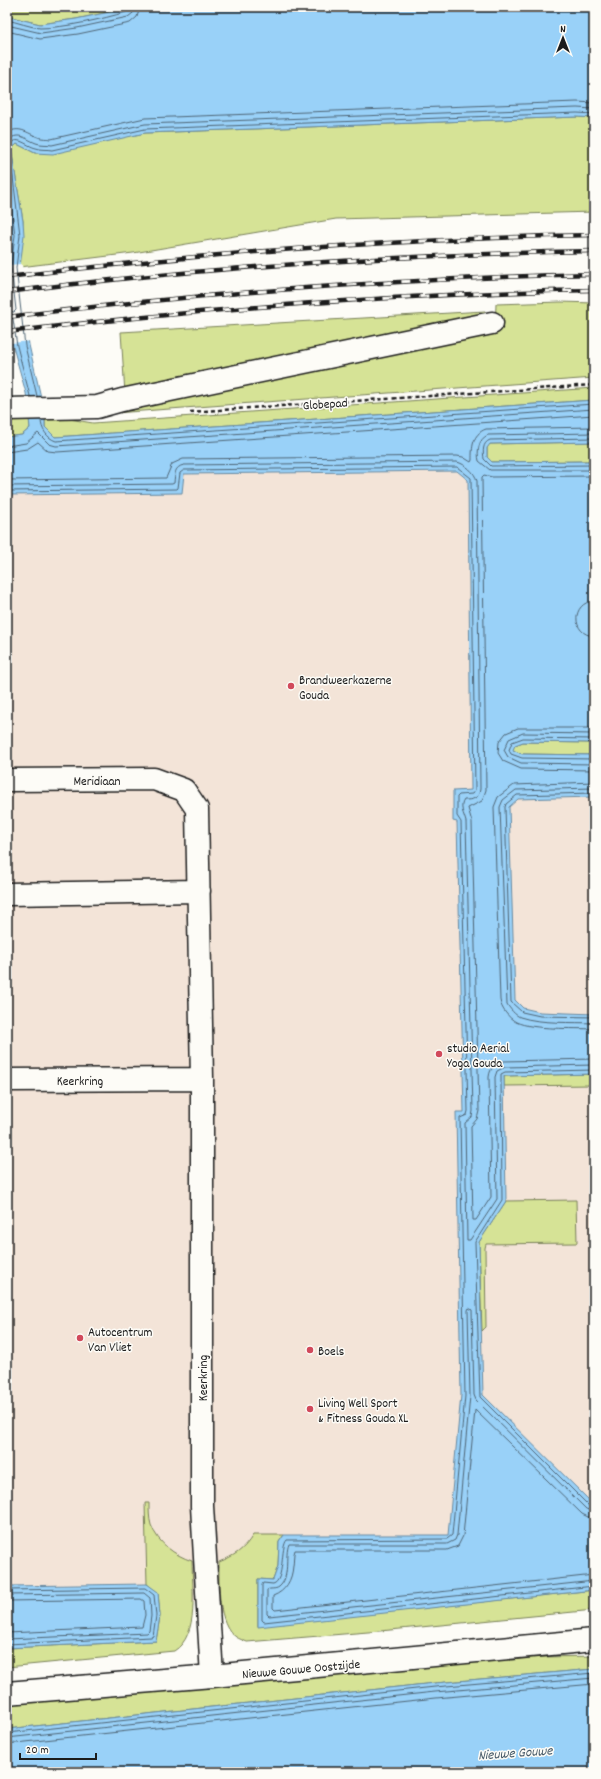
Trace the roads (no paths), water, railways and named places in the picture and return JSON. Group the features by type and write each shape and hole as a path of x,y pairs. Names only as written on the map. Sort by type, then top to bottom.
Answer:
{"street":[{"path":"14,408 97,407 492,323"},
{"name":"Meridiaan","path":"7,780 154,779 184,790"},
{"name":"Keerkring","path":"184,790 197,809 202,1079 202,1506 207,1567 212,1676"},
{"path":"7,894 198,891"},
{"name":"Keerkring","path":"7,1080 202,1079"},
{"name":"Nieuwe Gouwe Oostzijde","path":"7,1693 212,1676 594,1640"}],"water":[{"path":"133,7 594,7 594,118 577,117 145,133 53,154 35,153 17,144 11,149 23,221 24,235 20,267 29,345 45,415 45,427 55,437 594,400 594,442 490,444 487,448 487,457 492,462 594,461 594,615 591,617 594,621 594,743 523,742 515,745 513,750 522,754 594,755 594,797 518,799 509,807 515,1000 523,1008 540,1012 594,1014 594,1074 504,1076 506,1201 479,1242 483,1395 594,1505 594,1590 258,1627 258,1579 273,1580 278,1566 279,1542 284,1535 448,1535 461,1395 456,1112 464,1112 457,822 453,821 453,791 471,790 468,480 457,471 184,474 182,493 7,495 7,437 22,435 30,428 26,393 13,347 7,309 7,16 40,24 76,19"},
{"path":"147,1584 158,1592 160,1616 156,1641 7,1648 7,1586"},
{"name":"Nieuwe Gouwe","path":"594,1669 594,1772 7,1772 7,1729 435,1683"}],"railway":[{"path":"7,277 80,268 300,248 447,240 594,235"},
{"path":"7,292 80,283 227,269 374,259 594,251"},
{"path":"7,317 80,308 300,288 447,279 594,274"},
{"path":"7,332 153,316 300,304 447,295 594,290"}],"place":[{"name":"Brandweerkazerne Gouda","path":"291,686"},
{"name":"studio Aerial Yoga Gouda","path":"439,1054"},
{"name":"Autocentrum Van Vliet","path":"80,1338"},
{"name":"Boels","path":"310,1350"},
{"name":"Living Well Sport & Fitness Gouda XL","path":"310,1409"}]}
